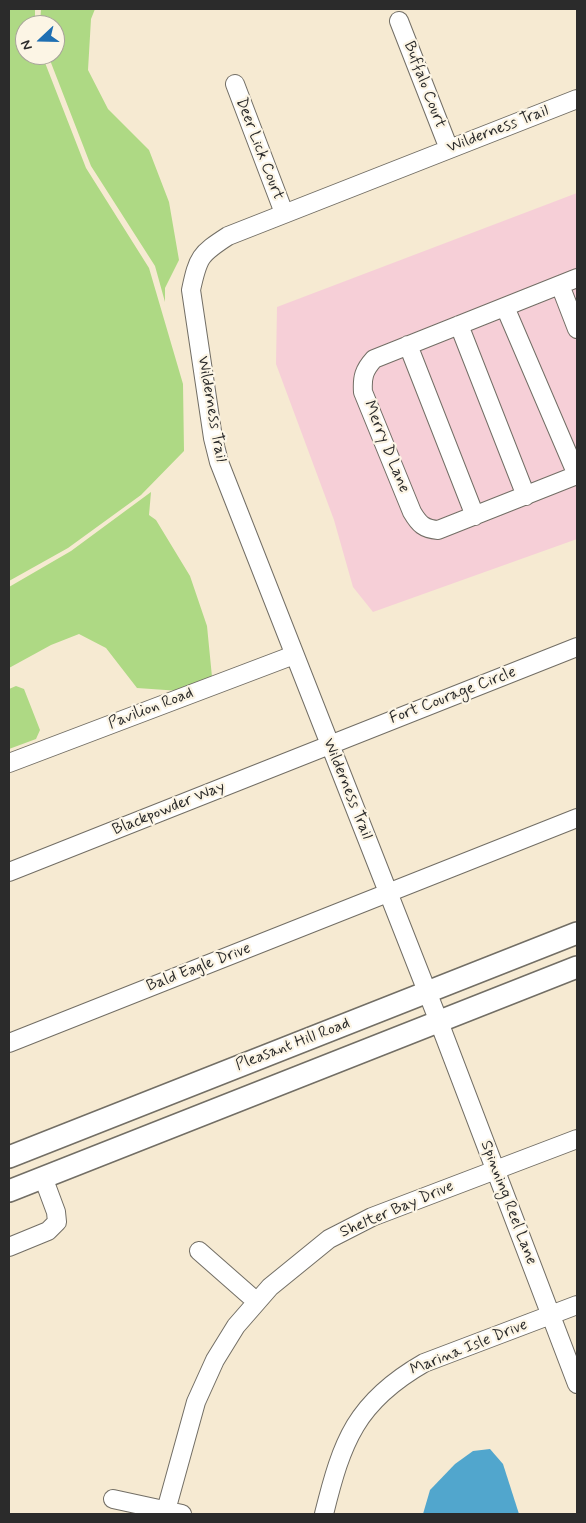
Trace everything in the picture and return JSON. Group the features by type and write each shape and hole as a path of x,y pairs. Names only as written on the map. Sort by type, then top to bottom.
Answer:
{"main road":[{"name":"Pleasant Hill Road","path":"9,1157 577,933"},
{"name":"Pleasant Hill Road","path":"9,1191 577,967"}],"street":[{"name":"Buffalo Court","path":"399,21 449,149"},
{"name":"Deer Lick Court","path":"235,84 284,213"},
{"name":"Wilderness Trail","path":"439,1022 219,462 213,438 192,290 196,266 205,251 228,236 577,99"},
{"name":"Merry D Lane","path":"577,278 374,359 366,368 362,377 363,392 419,523 428,530 438,530 577,475"},
{"path":"560,285 577,329"},
{"path":"505,307 577,475"},
{"path":"459,325 526,496"},
{"path":"408,346 475,516"},
{"name":"Fort Courage Circle","path":"329,745 577,647"},
{"name":"Pavilion Road","path":"9,763 294,655"},
{"name":"Blackpowder Way","path":"9,872 329,745"},
{"path":"388,893 577,818"},
{"name":"Bald Eagle Drive","path":"9,1043 388,893"},
{"name":"Spinning Reel Lane","path":"439,1022 577,1384"},
{"name":"Shelter Bay Drive","path":"171,1513 196,1402 215,1360 236,1326 270,1287 329,1239 372,1217 577,1138"},
{"path":"9,1247 48,1231 57,1222 56,1212 43,1177"},
{"path":"199,1252 257,1302"},
{"name":"Marina Isle Drive","path":"324,1514 343,1448 358,1420 378,1395 401,1376 424,1363 577,1304"},
{"path":"113,1499 171,1513"}],"shaded area":[{"path":"577,193 577,272 361,364 414,527 577,482 577,539 373,612 353,587 334,520 276,364 277,307"},
{"path":"577,284 577,469 438,524 424,519 370,390 371,371 378,364"}],"green space":[{"path":"9,9 35,9 35,15 15,15 15,65 46,65 86,168 149,268 183,384 184,451 141,495 68,548 9,581"},
{"path":"41,9 95,9 91,19 88,70 108,109 149,150 169,202 179,260 165,288 165,302 155,266 91,166 52,65 65,65 65,15 41,15"},
{"path":"151,492 149,515 156,520 190,576 207,626 212,677 180,691 137,688 106,648 79,634 51,645 9,668 9,587 71,551"},
{"path":"16,686 24,689 40,730 36,739 9,749 9,689"}],"water":[{"path":"490,1449 503,1464 519,1514 423,1514 430,1490 455,1464 473,1451"}]}
